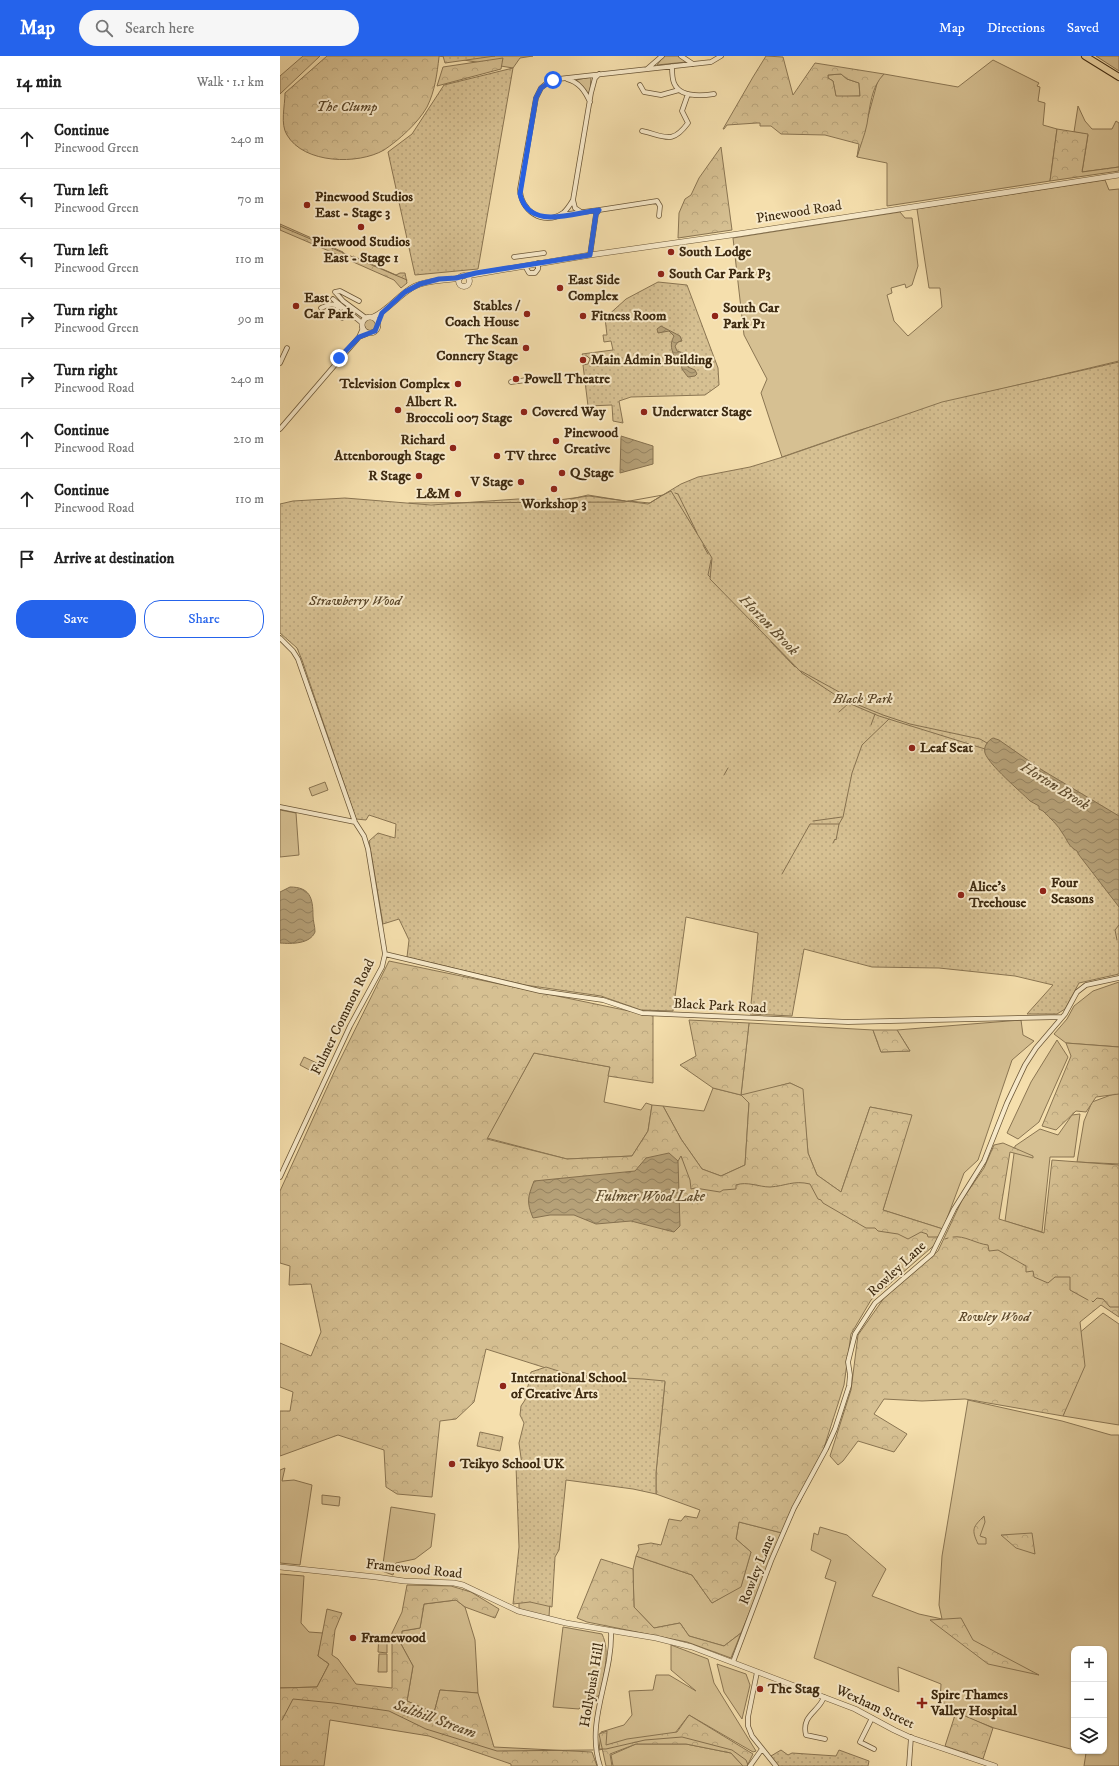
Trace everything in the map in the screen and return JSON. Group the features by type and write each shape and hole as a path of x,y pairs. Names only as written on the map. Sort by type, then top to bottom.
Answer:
{"main road":[{"path":"1085,56 1119,77"}],"street":[{"path":"647,69 662,56"},
{"path":"659,216 660,206 657,201 543,217 531,212 524,206 520,188 536,98 541,88 548,82 565,78 711,62 721,56"},
{"path":"682,57 693,64"},
{"path":"672,66 673,82 679,90 688,94 701,96 714,94"},
{"path":"581,212 575,208 573,200 594,81 599,74"},
{"path":"565,78 579,85 590,102"},
{"path":"640,85 644,94 661,95 679,90"},
{"path":"642,131 672,138 678,135 690,124 682,111 688,94"},
{"name":"Pinewood Road","path":"364,323 382,313 414,286 443,278 463,277 482,272 590,255 738,234 1119,175"},
{"path":"557,216 563,212 573,200"},
{"path":"590,255 596,214 599,210"},
{"path":"514,257 544,253"},
{"path":"529,255 526,270 529,273 535,273 538,269 538,264"},
{"name":"Pinewood Road","path":"461,285 467,286 470,280 482,272"},
{"path":"443,278 461,285 459,282 463,277 470,280"},
{"path":"359,301 340,291 335,292 364,323 370,333 359,337"},
{"path":"333,299 364,323"},
{"path":"321,308 331,304 339,306 350,312"},
{"path":"339,306 336,312 342,318 350,312"},
{"name":"Pinewood Road","path":"370,333 376,330 382,313"},
{"path":"373,317 378,323"},
{"path":"280,429 359,337 364,323"},
{"path":"280,357 287,348 280,363"},
{"path":"511,382 527,380"},
{"name":"Fulmer Common Road","path":"280,638 293,651 298,659 355,822 364,836 368,848 385,954 382,967 350,1026 280,1177"},
{"path":"280,807 355,822"},
{"name":"Black Park Road","path":"385,954 540,991 603,1000 642,1013 848,1022 1062,1017"},
{"name":"Rowley Lane","path":"733,1662 771,1561 794,1508 826,1449 834,1429 849,1386 850,1375 848,1362 855,1334 875,1303 932,1254 954,1208 984,1161 1007,1103 1025,1065 1036,1048 1068,1010 1077,992 1083,987 1119,978"},
{"name":"Framewood Road","path":"280,1567 404,1581 454,1583 463,1585 518,1611 566,1623 656,1638"},
{"name":"Hollybush Hill","path":"600,1766 595,1747 595,1728 610,1661 611,1631"},
{"name":"Wexham Street","path":"656,1638 692,1647 733,1662 856,1709 894,1730 911,1737 995,1766"},
{"path":"757,1672 748,1717 748,1726 752,1736 776,1766"},
{"path":"824,1697 821,1704 810,1713 807,1719 805,1731 806,1735 810,1737 825,1739"},
{"path":"872,1718 860,1742 874,1749"},
{"path":"909,1766 911,1737"},
{"path":"750,1766 762,1749"}],"green space":[{"path":"303,56 320,56 280,94 280,76"},
{"name":"The Clump","path":"327,56 439,56 434,89 430,101 419,119 402,136 384,150 373,155 360,158 332,159 306,152 295,145 285,131 283,120 285,93"},
{"path":"439,56 533,56 520,58 513,68"},
{"path":"443,56 495,56 445,63"},
{"path":"664,56 679,56 686,62 657,65"},
{"path":"766,56 783,57 793,95 815,63 884,74 876,85 874,91 866,128 857,157 859,144 825,135 781,134 771,126 760,126 760,123 727,125 723,129","holes":["841,74 847,79 859,83 860,96 836,96 833,81 828,78 828,75"]},
{"path":"1096,56 1119,56 1119,71"},
{"path":"503,58 501,69 437,86 443,67"},
{"path":"993,60 1039,83 1037,86 1040,87 1038,101 1045,103 1043,125 1057,129 1050,181 887,206 887,163 857,157 878,80 884,74 958,87"},
{"path":"513,68 478,269 415,275 388,152 412,134 444,85"},
{"path":"841,74 847,79 859,83 860,96 836,97 833,81 828,78 828,75"},
{"path":"591,77 590,93 587,93 576,80"},
{"path":"1078,106 1085,121 1092,129 1112,129 1116,121 1119,123 1119,167 1082,172 1088,135 1074,132"},
{"path":"1057,129 1088,134 1082,172 1119,167 1119,171 1050,181"},
{"path":"721,147 732,230 678,238 679,213 685,199 691,195 699,178"},
{"path":"1105,180 1109,190 1119,189 1119,361 972,396 857,431 782,457 761,393 767,379 744,335 733,238 900,212 905,218 912,218 918,266 912,285 906,288 905,284 891,288 892,293 887,295 894,321 908,336 942,307 940,288 929,288 917,209"},
{"path":"280,224 343,252 343,257 280,230"},
{"path":"353,256 396,275 405,273 407,283 401,288 394,280 351,261"},
{"path":"658,282 687,285 718,368 719,385 705,395 631,397 619,401 623,423 613,421 612,405 588,406 583,365 588,364 590,359 582,354 613,350 611,341 604,342 603,335 607,335 605,318 626,299"},
{"path":"368,319 372,319 376,325 372,331 368,331 364,327 364,323"},
{"name":"Black Park","path":"1119,362 1119,974 1079,983 1065,1009 1057,1014 1027,1014 1053,985 1015,976 939,968 872,967 804,949 792,1016 750,1014 758,933 686,917 673,1011 641,1010 601,996 525,985 407,957 409,940 399,919 383,924 369,841 378,833 395,838 396,824 369,815 366,820 356,819 302,660 297,648 280,633 280,504 293,501 345,498 431,505 518,499 551,501 589,496 648,504 681,484 698,477 750,467 783,457 942,402"},
{"path":"325,782 328,790 312,796 309,788"},
{"path":"280,810 296,813 299,855 280,857"},
{"path":"389,961 653,1016 653,1083 608,1076 610,1067 534,1053 487,1139 567,1159 632,1156 648,1131 652,1105 663,1106 681,1139 702,1169 721,1176 745,1165 749,1103 741,1095 790,1083 803,1089 808,1153 817,1175 841,1192 870,1107 912,1115 883,1210 943,1229 938,1242 871,1300 851,1334 844,1385 823,1451 800,1502 782,1533 739,1522 736,1539 751,1552 741,1587 712,1603 692,1575 636,1556 639,1549 638,1545 651,1543 661,1545 669,1519 681,1521 685,1516 697,1518 700,1510 656,1494 656,1473 665,1382 571,1375 486,1349 474,1402 456,1419 440,1421 432,1497 397,1494 386,1487 384,1450 338,1435 280,1456 280,1411 290,1411 293,1392 280,1387 280,1343 311,1356 321,1332 311,1284 289,1285 290,1266 280,1263 280,1191 336,1068"},
{"path":"1119,982 1119,1047 1066,1043 1054,1034 1067,1019 1074,1006 1093,991"},
{"path":"689,1020 749,1023 741,1095 713,1088 680,1065 696,1056"},
{"path":"1021,1020 1023,1035 1034,1041 1012,1060 978,1160 964,1173 943,1229 883,1210 911,1115 870,1107 841,1192 817,1175 808,1153 802,1089 790,1083 742,1096 749,1103 745,1165 721,1176 702,1169 681,1139 663,1106 704,1111 713,1088 741,1095 749,1023 873,1030 881,1052 910,1051 897,1030"},
{"path":"873,1030 897,1030 910,1051 881,1052"},
{"path":"1057,1040 1068,1057 1039,1122 1018,1139 1007,1133 1031,1082"},
{"path":"1066,1043 1119,1047 1119,1094 1096,1097 1086,1112 1076,1111 1056,1130 1042,1126 1071,1056"},
{"path":"534,1053 610,1067 604,1102 641,1110 646,1103 652,1105 648,1131 632,1156 567,1159 487,1138"},
{"path":"304,1057 321,1065 317,1074 300,1065"},
{"path":"1119,1092 1119,1164 1077,1162 1084,1121 1092,1102"},
{"path":"1080,1114 1074,1157 1050,1157 1042,1232 1005,1221 1015,1146 1040,1129 1058,1135 1072,1115"},
{"name":"Rowley Wood","path":"1003,1143 1033,1156 1033,1158 1010,1152 999,1219 1044,1233 1052,1160 1119,1165 1119,1317 1101,1305 1080,1322 1085,1366 1063,1416 965,1399 922,1401 884,1399 874,1414 907,1434 894,1452 858,1441 843,1461 838,1465 830,1456 851,1390 858,1335 884,1298 938,1251 962,1200 984,1168 994,1145"},
{"path":"1103,1313 1119,1324 1119,1425 1063,1416 1081,1364 1078,1334"},
{"path":"546,1367 571,1375 665,1381 656,1473 656,1494 633,1489 566,1480 559,1550 555,1557 552,1607 530,1602 513,1604 519,1547 516,1466 522,1465 519,1443 524,1423 520,1415 521,1406 525,1400 531,1372"},
{"path":"968,1400 1062,1421 1111,1435 1119,1435 1119,1766 1084,1766 1086,1754 1107,1754 1107,1646 1071,1646 1071,1749 994,1728 956,1713 955,1717 950,1716 951,1705 940,1702 941,1684 898,1667 899,1692 814,1658 836,1582 825,1578 831,1560 811,1550 814,1533 818,1535 820,1527 847,1535 886,1569 872,1596 919,1614 942,1619 939,1605 942,1556"},
{"path":"480,1432 503,1437 500,1451 477,1446"},
{"path":"285,1468 282,1481 294,1480 312,1485 300,1565 280,1563 280,1470"},
{"path":"322,1495 340,1497 339,1506 322,1504"},
{"path":"391,1507 435,1514 431,1547 415,1559 396,1563 393,1575 382,1571"},
{"path":"984,1516 985,1522 980,1536 986,1538 986,1544 978,1544 974,1535 974,1528"},
{"path":"739,1522 782,1533 741,1633 724,1646 689,1636 680,1623 654,1628 634,1607 633,1569 636,1556 692,1575 712,1603 741,1586 751,1552 736,1539"},
{"path":"1032,1533 1035,1554 1016,1548 1001,1535"},
{"path":"601,1559 633,1569 634,1607 654,1628 680,1623 689,1636 724,1646 741,1633 731,1658 687,1642 587,1622 577,1618"},
{"path":"280,1574 304,1576 301,1623 309,1632 323,1633 318,1656 329,1664 317,1687 280,1688"},
{"path":"551,1584 549,1617 519,1609 519,1589"},
{"path":"407,1585 451,1586 471,1592 499,1609 495,1618 465,1607 456,1600 424,1604 420,1628 402,1631 401,1644 413,1666 407,1701 434,1713 440,1690 478,1693 494,1747 592,1752 597,1766 511,1766 511,1764 429,1736 330,1720 324,1766 280,1766 280,1688 317,1687 329,1664 318,1656 327,1609 342,1613 335,1630 332,1655 338,1659 356,1684 392,1688 392,1633 402,1612"},
{"path":"456,1600 465,1607 475,1640 478,1693 440,1690 434,1713 407,1701 413,1666 401,1644 402,1631 420,1628 424,1604"},
{"path":"961,1618 973,1640 1039,1675 988,1664 930,1620"},
{"path":"563,1627 602,1634 605,1641 606,1664 600,1695 584,1703 579,1709 553,1707"},
{"path":"379,1635 387,1635 387,1653 378,1652"},
{"path":"671,1645 708,1659 714,1683 756,1751 753,1752 689,1715 672,1737 628,1743 599,1750 601,1732 624,1725 632,1715 629,1691 653,1690 656,1675 669,1675 696,1691 671,1670"},
{"path":"379,1654 387,1654 387,1672 378,1672"},
{"path":"717,1664 746,1674 750,1685 742,1719 724,1692"},
{"path":"956,1712 993,1728 983,1759 945,1746"},
{"path":"689,1715 753,1754 747,1766 743,1766 731,1753 686,1744 636,1744 610,1754 612,1766 606,1766 599,1734 607,1731 606,1745 627,1739 677,1732"},
{"path":"636,1744 686,1744 731,1753 743,1766 613,1766 611,1755"},
{"path":"781,1750 788,1755 792,1753 836,1756 839,1750 869,1761 868,1766 776,1766 771,1756"}],"water":[{"path":"661,326 680,336 682,341 678,342 675,346 677,351 687,354 689,358 688,367 695,370 697,374 695,376 688,377 682,369 681,361 675,359 671,345 674,336 669,331 658,333 657,329"},
{"path":"621,436 653,446 653,464 620,473"},
{"path":"993,738 999,740 1042,770 1119,816 1119,907 1056,825 1043,811 1039,809 1039,806 1030,801 992,764 985,753 985,746"},
{"path":"290,887 302,889 309,895 312,904 315,932 313,936 305,941 280,943 280,892"},
{"name":"Fulmer Wood Lake","path":"669,1153 678,1161 680,1226 674,1232 631,1221 596,1224 574,1215 550,1215 533,1218 529,1207 529,1199 534,1181 635,1171 646,1158"}],"waterway":[{"path":"280,226 407,280"},
{"name":"Horton Brook","path":"409,503 624,502 663,495 671,491 712,558 710,579 802,673 846,702 879,716 985,749"},
{"name":"Horton Brook","path":"675,493 678,494 697,533"},
{"path":"571,499 588,495 625,501"},
{"path":"628,501 650,503 661,496"},
{"name":"Horton Brook","path":"703,545 708,554"},
{"name":"Horton Brook","path":"710,577 708,575 711,560"},
{"name":"Horton Brook","path":"751,619 759,627"},
{"name":"Horton Brook","path":"771,642 795,667"},
{"name":"Horton Brook","path":"801,671 841,693 851,702 883,715 910,724 980,739 987,743"},
{"path":"839,712 849,703"},
{"path":"871,725 875,714"},
{"path":"833,843 835,839 836,840 839,824 843,817 852,773 862,745 889,719"},
{"path":"724,775 728,768"},
{"path":"813,821 842,817"},
{"path":"782,874 810,824 839,824"},
{"path":"1117,940 1115,930 1119,925"},
{"path":"678,1161 681,1156 690,1180 691,1189 695,1188 720,1192 723,1190 736,1189 736,1185 740,1184 766,1187 794,1183 810,1184 818,1199 823,1203 866,1228 875,1228 878,1231 898,1234 908,1239 921,1232 927,1234 928,1237 939,1237"},
{"path":"953,1237 962,1237 988,1245 989,1251 998,1250 1026,1266 1026,1272 1033,1271 1034,1277 1048,1283 1055,1277 1070,1277 1070,1290 1088,1300"},
{"path":"1092,1301 1093,1302 1097,1298 1103,1299 1110,1307 1119,1307"},
{"name":"Salthill Stream","path":"282,1720 293,1699 389,1711 426,1729 497,1751 593,1750"},
{"name":"Salthill Stream","path":"599,1749 606,1749 645,1740 682,1737 732,1750 746,1760 748,1765"}],"place":[{"name":"Pinewood Studios East - Stage 3","path":"307,205"},
{"name":"Pinewood Studios East - Stage 1","path":"361,227"},
{"name":"South Lodge","path":"671,252"},
{"name":"South Car Park P3","path":"661,274"},
{"name":"East Side Complex","path":"560,288"},
{"name":"East Car Park","path":"296,306"},
{"name":"Stables / Coach House","path":"527,314"},
{"name":"Fitness Room","path":"583,316"},
{"name":"South Car Park P1","path":"715,316"},
{"name":"The Sean Connery Stage","path":"526,348"},
{"name":"Main Admin Building","path":"583,360"},
{"name":"Powell Theatre","path":"516,379"},
{"name":"Television Complex","path":"458,384"},
{"name":"Albert R. Broccoli 007 Stage","path":"398,410"},
{"name":"Covered Way","path":"524,412"},
{"name":"Underwater Stage","path":"644,412"},
{"name":"Pinewood Creative","path":"556,441"},
{"name":"Richard Attenborough Stage","path":"453,448"},
{"name":"TV three","path":"497,456"},
{"name":"Q Stage","path":"562,473"},
{"name":"R Stage","path":"419,476"},
{"name":"V Stage","path":"521,482"},
{"name":"Workshop 3","path":"554,489"},
{"name":"L&M","path":"458,494"},
{"name":"Leaf Seat","path":"912,748"},
{"name":"Four Seasons","path":"1043,891"},
{"name":"Alice's Treehouse","path":"961,895"},
{"name":"International School of Creative Arts","path":"503,1386"},
{"name":"Teikyo School UK","path":"452,1464"},
{"name":"Framewood","path":"353,1638"},
{"name":"The Stag","path":"760,1689"},
{"name":"Spire Thames Valley Hospital","path":"922,1703"}],"route":[{"path":"339,358 359,337 375,331 378,328 378,323 382,313 405,292 414,286 443,278 460,278 462,276 476,273 590,255 596,214 599,210 547,218 539,216 528,210 524,206 520,194 526,149 536,98 541,88 553,80"}],"park label":[{"name":"Strawberry Wood","path":"355,601"}]}
